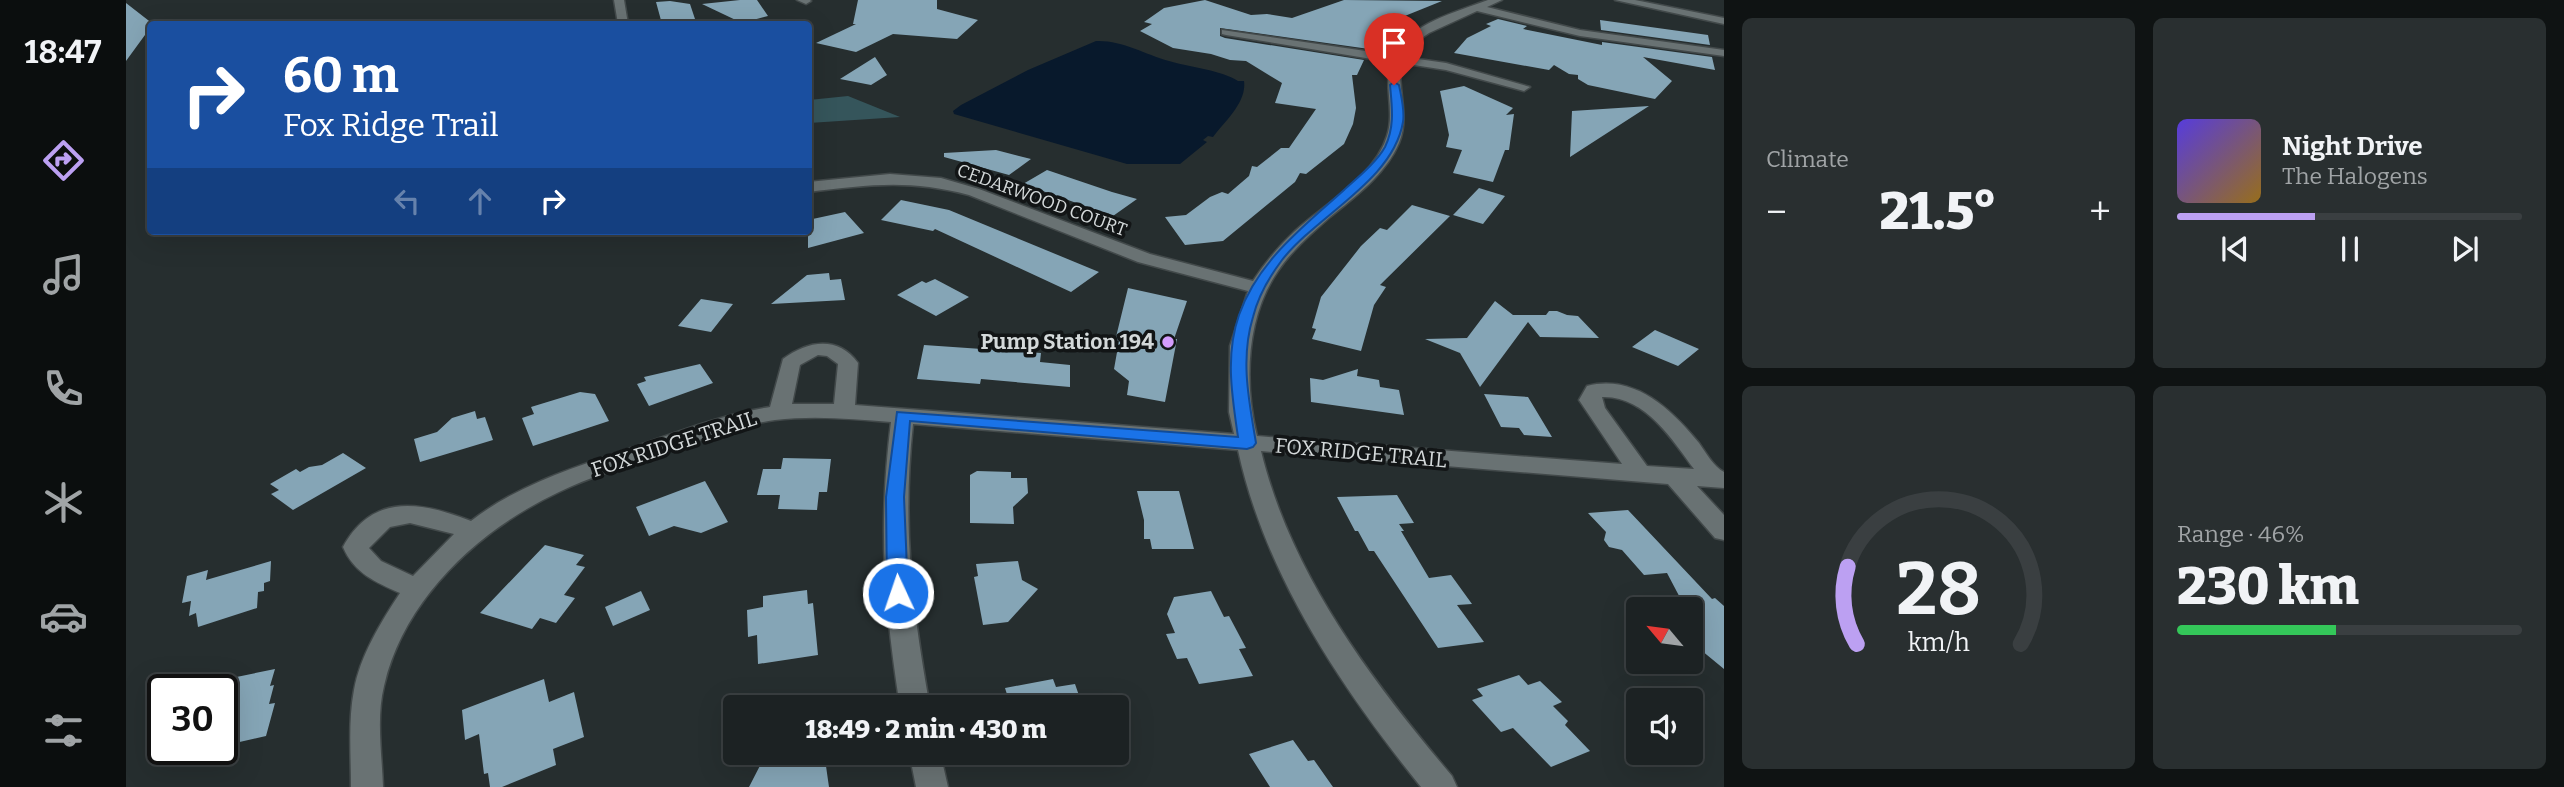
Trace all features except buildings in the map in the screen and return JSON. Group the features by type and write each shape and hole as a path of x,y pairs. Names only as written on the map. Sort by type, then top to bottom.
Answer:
{"street":[{"path":"619,0 622,21"},
{"path":"1441,787 1388,720 1322,622 1270,522 1259,493 1247,443 1237,372 1245,317 1258,288 1278,257 1365,176 1389,149 1399,120 1394,85 1396,59 1421,34 1497,0"},
{"path":"1620,0 1724,22"},
{"path":"1699,15 1721,6"},
{"path":"1477,8 1580,33 1724,53"},
{"path":"1226,32 1461,69 1524,87"},
{"name":"CEDARWOOD COURT","path":"812,187 890,178 941,184 974,192 1144,258 1258,288"},
{"path":"780,412 790,363 803,353 816,349 840,354 848,363 844,412"},
{"path":"1641,474 1595,410 1590,400 1594,391 1617,389 1647,401 1720,480"},
{"name":"FOX RIDGE TRAIL","path":"367,787 368,689 402,608 446,555 474,532 524,499 569,478 710,428 780,412 903,415 1720,480"},
{"path":"903,415 895,497 896,572 899,615 913,695"},
{"path":"1675,477 1724,531"},
{"path":"416,589 359,558 356,547 363,535 390,517 407,513 426,513 474,532"},
{"path":"927,765 932,787"}],"shaded area":[{"path":"1096,41 1124,45 1169,61 1244,81 1239,104 1213,137 1208,136 1203,140 1207,142 1180,164 1127,164 954,114 953,111 961,105 1028,70"},
{"path":"848,96 900,117 812,123 812,100"}],"place":[{"name":"Pump Station 194","path":"1168,342"}],"route":[{"path":"898,593 895,497 903,415 1247,443 1237,372 1245,317 1258,288 1278,257 1381,161 1389,149 1399,120 1394,85"}]}
